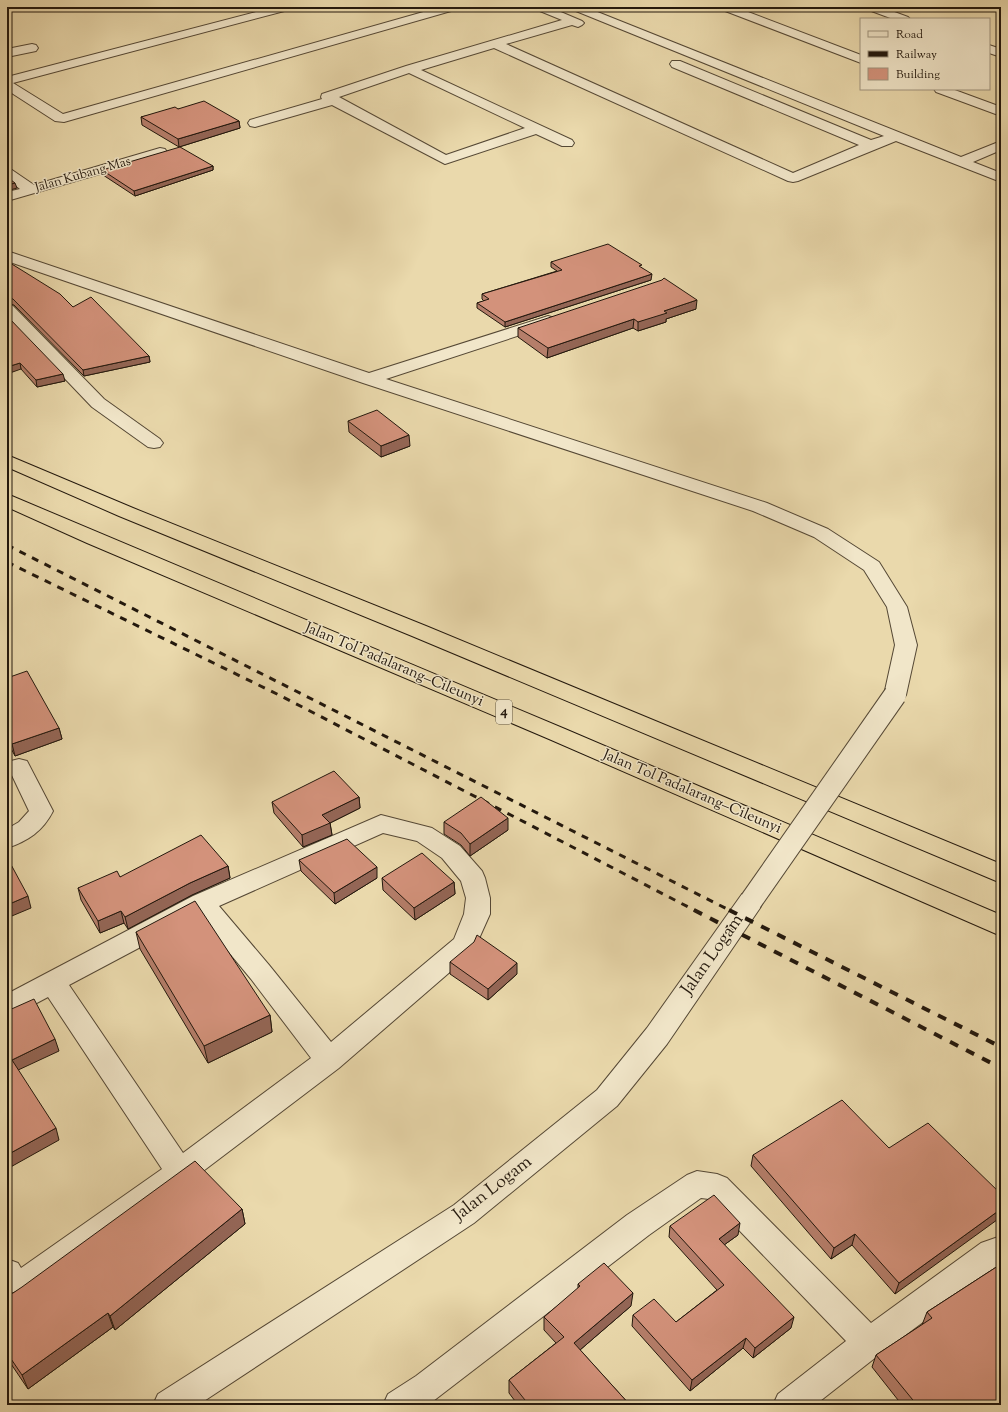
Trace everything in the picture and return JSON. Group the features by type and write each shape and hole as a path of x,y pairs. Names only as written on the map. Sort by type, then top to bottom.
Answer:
{"highway":[{"path":"7,460 126,512 426,634 1001,874"},
{"name":"Jalan Tol Padalarang–Cileunyi","path":"7,500 94,539 557,734 1001,926"}],"street":[{"path":"7,81 288,7"},
{"path":"7,85 60,118 64,118 454,7"},
{"path":"539,7 587,27"},
{"path":"575,7 1001,178"},
{"path":"724,7 860,59"},
{"path":"870,7 901,18"},
{"path":"537,129 445,160 327,96 410,69 572,21"},
{"path":"496,44 790,178 870,145 896,136"},
{"path":"7,53 32,48"},
{"path":"990,49 1001,54"},
{"path":"667,60 870,145"},
{"path":"410,69 567,143"},
{"path":"943,90 1001,112"},
{"path":"255,123 334,100"},
{"path":"961,162 1001,145"},
{"name":"Jalan Kubang Mas","path":"7,197 160,152"},
{"path":"7,173 32,190"},
{"path":"7,256 370,379 566,315"},
{"path":"7,309 98,403 154,443"},
{"name":"Jalan Logam","path":"169,1405 464,1214 607,1098 657,1036 895,695 906,645 897,607 872,566 821,533 753,505 370,379"},
{"path":"7,839 26,829 38,818 41,810 19,767"},
{"path":"7,1006 202,903 381,824 424,834 451,852 473,878 478,898 477,914 464,945 329,1060 180,1172 10,1286"},
{"path":"202,903 260,972 329,1060"},
{"path":"53,983 180,1172"},
{"path":"399,1405 427,1387 638,1225 697,1184 717,1187 869,1343"},
{"path":"789,1405 869,1343 992,1252 1001,1250"}],"building":[{"path":"204,101 239,121 178,139 141,117 175,107 178,109"},
{"path":"180,147 213,166 134,191 102,170"},
{"path":"7,177 15,183 7,185"},
{"path":"608,244 642,265 639,266 652,274 505,322 477,303 489,299 482,294 562,270 551,262"},
{"path":"7,261 60,294 73,307 91,297 149,356 83,370 13,299 7,297"},
{"path":"664,278 697,300 664,311 667,313 638,322 634,319 548,348 518,328 662,280"},
{"path":"7,316 63,374 36,380 20,363 7,367"},
{"path":"377,410 409,435 381,446 348,421"},
{"path":"27,671 59,728 12,744 7,736 7,678"},
{"path":"334,771 359,797 322,815 330,823 302,835 272,802"},
{"path":"481,797 508,818 470,844 461,833 444,822"},
{"path":"201,835 228,866 190,883 125,917 121,911 98,921 78,888 117,871 120,877"},
{"path":"347,839 377,867 334,893 299,860"},
{"path":"422,853 454,882 414,908 382,878"},
{"path":"7,859 28,896 7,905"},
{"path":"195,901 270,1015 204,1046 136,932"},
{"path":"477,935 517,963 488,989 450,962 474,942"},
{"path":"34,999 55,1039 12,1060 56,1128 7,1155 7,1011"},
{"path":"842,1100 889,1148 928,1123 1001,1194 1001,1209 899,1283 855,1234 834,1248 753,1155"},
{"path":"195,1161 242,1209 110,1316 108,1313 22,1375 7,1353 7,1295 22,1287"},
{"path":"714,1195 740,1223 719,1239 794,1317 755,1348 746,1338 692,1380 633,1315 654,1299 676,1322 724,1285 670,1226"},
{"path":"604,1263 633,1293 574,1343 630,1405 529,1405 509,1380 564,1337 544,1317 580,1286 578,1284"},
{"path":"1001,1264 1001,1405 917,1405 876,1355 932,1318 927,1312"}],"railway":[{"path":"7,545 731,911"},
{"path":"7,562 281,696 696,911"},
{"path":"694,910 1001,1068"},
{"path":"729,910 1001,1047"}]}
